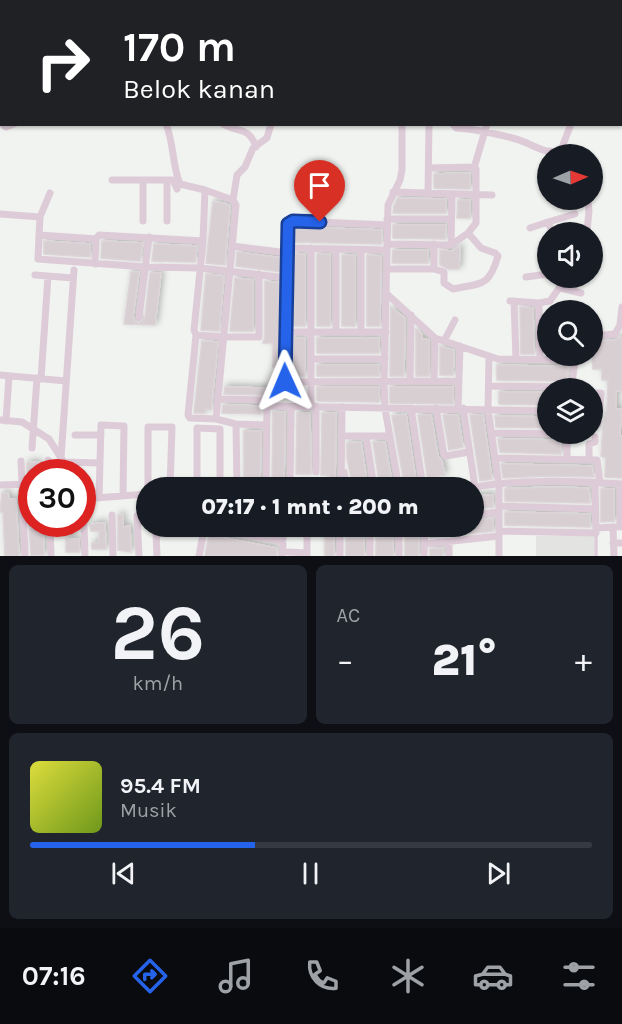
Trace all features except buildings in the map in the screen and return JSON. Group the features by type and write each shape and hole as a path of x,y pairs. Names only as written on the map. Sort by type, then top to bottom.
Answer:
{"street":[{"path":"167,126 171,138 174,169 180,184 233,200"},
{"path":"224,126 241,129 253,137 256,147"},
{"path":"216,419 236,205 233,200 236,177 245,167 250,153 267,138 270,126"},
{"path":"397,477 385,409 384,382 388,205 400,180 402,170 402,126"},
{"path":"428,194 429,126"},
{"path":"454,126 456,128 486,128 537,147"},
{"path":"564,144 570,126"},
{"path":"232,246 288,250 311,248 361,250 451,244 468,233 476,223 477,174 474,168 486,128"},
{"path":"429,168 474,168"},
{"path":"112,180 173,180 177,189"},
{"path":"143,180 143,221"},
{"path":"167,180 167,221"},
{"path":"167,189 195,188"},
{"path":"206,190 188,415 190,418 216,419 236,424 267,425"},
{"path":"393,192 492,195"},
{"path":"50,193 40,217 38,256 40,260 201,268 287,278"},
{"path":"451,244 452,194"},
{"path":"0,214 40,217"},
{"path":"548,222 575,214"},
{"path":"451,219 291,222 288,224 285,380 288,382 311,380 459,381"},
{"path":"530,228 537,226"},
{"path":"387,269 434,269 444,272 444,283 453,289 484,283 489,279 498,256 481,248 468,233"},
{"path":"39,235 96,239"},
{"path":"95,264 96,239 99,235 203,241"},
{"path":"139,317 149,237"},
{"path":"434,244 434,269"},
{"path":"311,248 310,359 316,472"},
{"path":"336,249 336,332"},
{"path":"361,250 361,333"},
{"path":"62,459 74,270"},
{"path":"196,335 223,338 260,336 260,274"},
{"path":"35,275 73,279"},
{"path":"526,277 537,275"},
{"path":"32,448 48,276"},
{"path":"551,300 560,288 581,293"},
{"path":"387,294 435,338 489,356 537,360"},
{"path":"516,359 512,301 537,303"},
{"path":"603,336 613,336 621,326 622,307"},
{"path":"410,381 411,315"},
{"path":"444,341 455,320"},
{"path":"286,332 386,332"},
{"path":"434,381 435,338"},
{"path":"460,346 461,408 475,487 621,484 618,527 613,543 614,556"},
{"path":"489,356 489,410 498,485 499,556"},
{"path":"310,359 385,359"},
{"path":"0,375 66,381"},
{"path":"9,376 3,421 22,422 49,439 61,459"},
{"path":"489,386 537,387"},
{"path":"218,399 264,400 268,406 266,477"},
{"path":"268,406 537,411"},
{"path":"290,477 291,407"},
{"path":"341,477 342,407"},
{"path":"411,408 421,477"},
{"path":"436,408 444,454 446,456 469,452"},
{"path":"236,424 237,477"},
{"path":"99,498 101,425 124,426 123,496"},
{"path":"148,477 148,427 172,428 170,477"},
{"path":"196,477 197,428 220,429 220,477"},
{"path":"492,433 537,434"},
{"path":"75,435 100,435"},
{"path":"341,436 390,436"},
{"path":"366,436 372,477"},
{"path":"567,444 567,458"},
{"path":"589,444 589,459"},
{"path":"341,458 345,477"},
{"path":"496,458 567,458 589,459 598,462 596,530"},
{"path":"96,463 100,463"},
{"path":"0,485 18,484"},
{"path":"484,487 498,485"},
{"path":"96,498 136,495"},
{"path":"484,512 499,509 595,509"},
{"path":"112,515 113,556"},
{"path":"425,544 499,534 618,527"},
{"path":"24,537 25,556"},
{"path":"50,537 51,556"},
{"path":"84,537 85,556"},
{"path":"138,537 139,556"},
{"path":"157,537 157,556"},
{"path":"199,556 203,537"},
{"path":"258,537 278,540 285,554 307,555 308,537"},
{"path":"340,537 340,556"},
{"path":"370,537 370,556"},
{"path":"399,537 399,556"},
{"path":"424,556 425,537"},
{"path":"449,542 449,556"},
{"path":"613,543 622,543"}],"lane":[{"path":"596,530 596,556"}],"shaded area":[{"path":"536,536 598,536 598,556 536,556"}],"route":[{"path":"285,381 288,224 293,221 320,222"}]}
